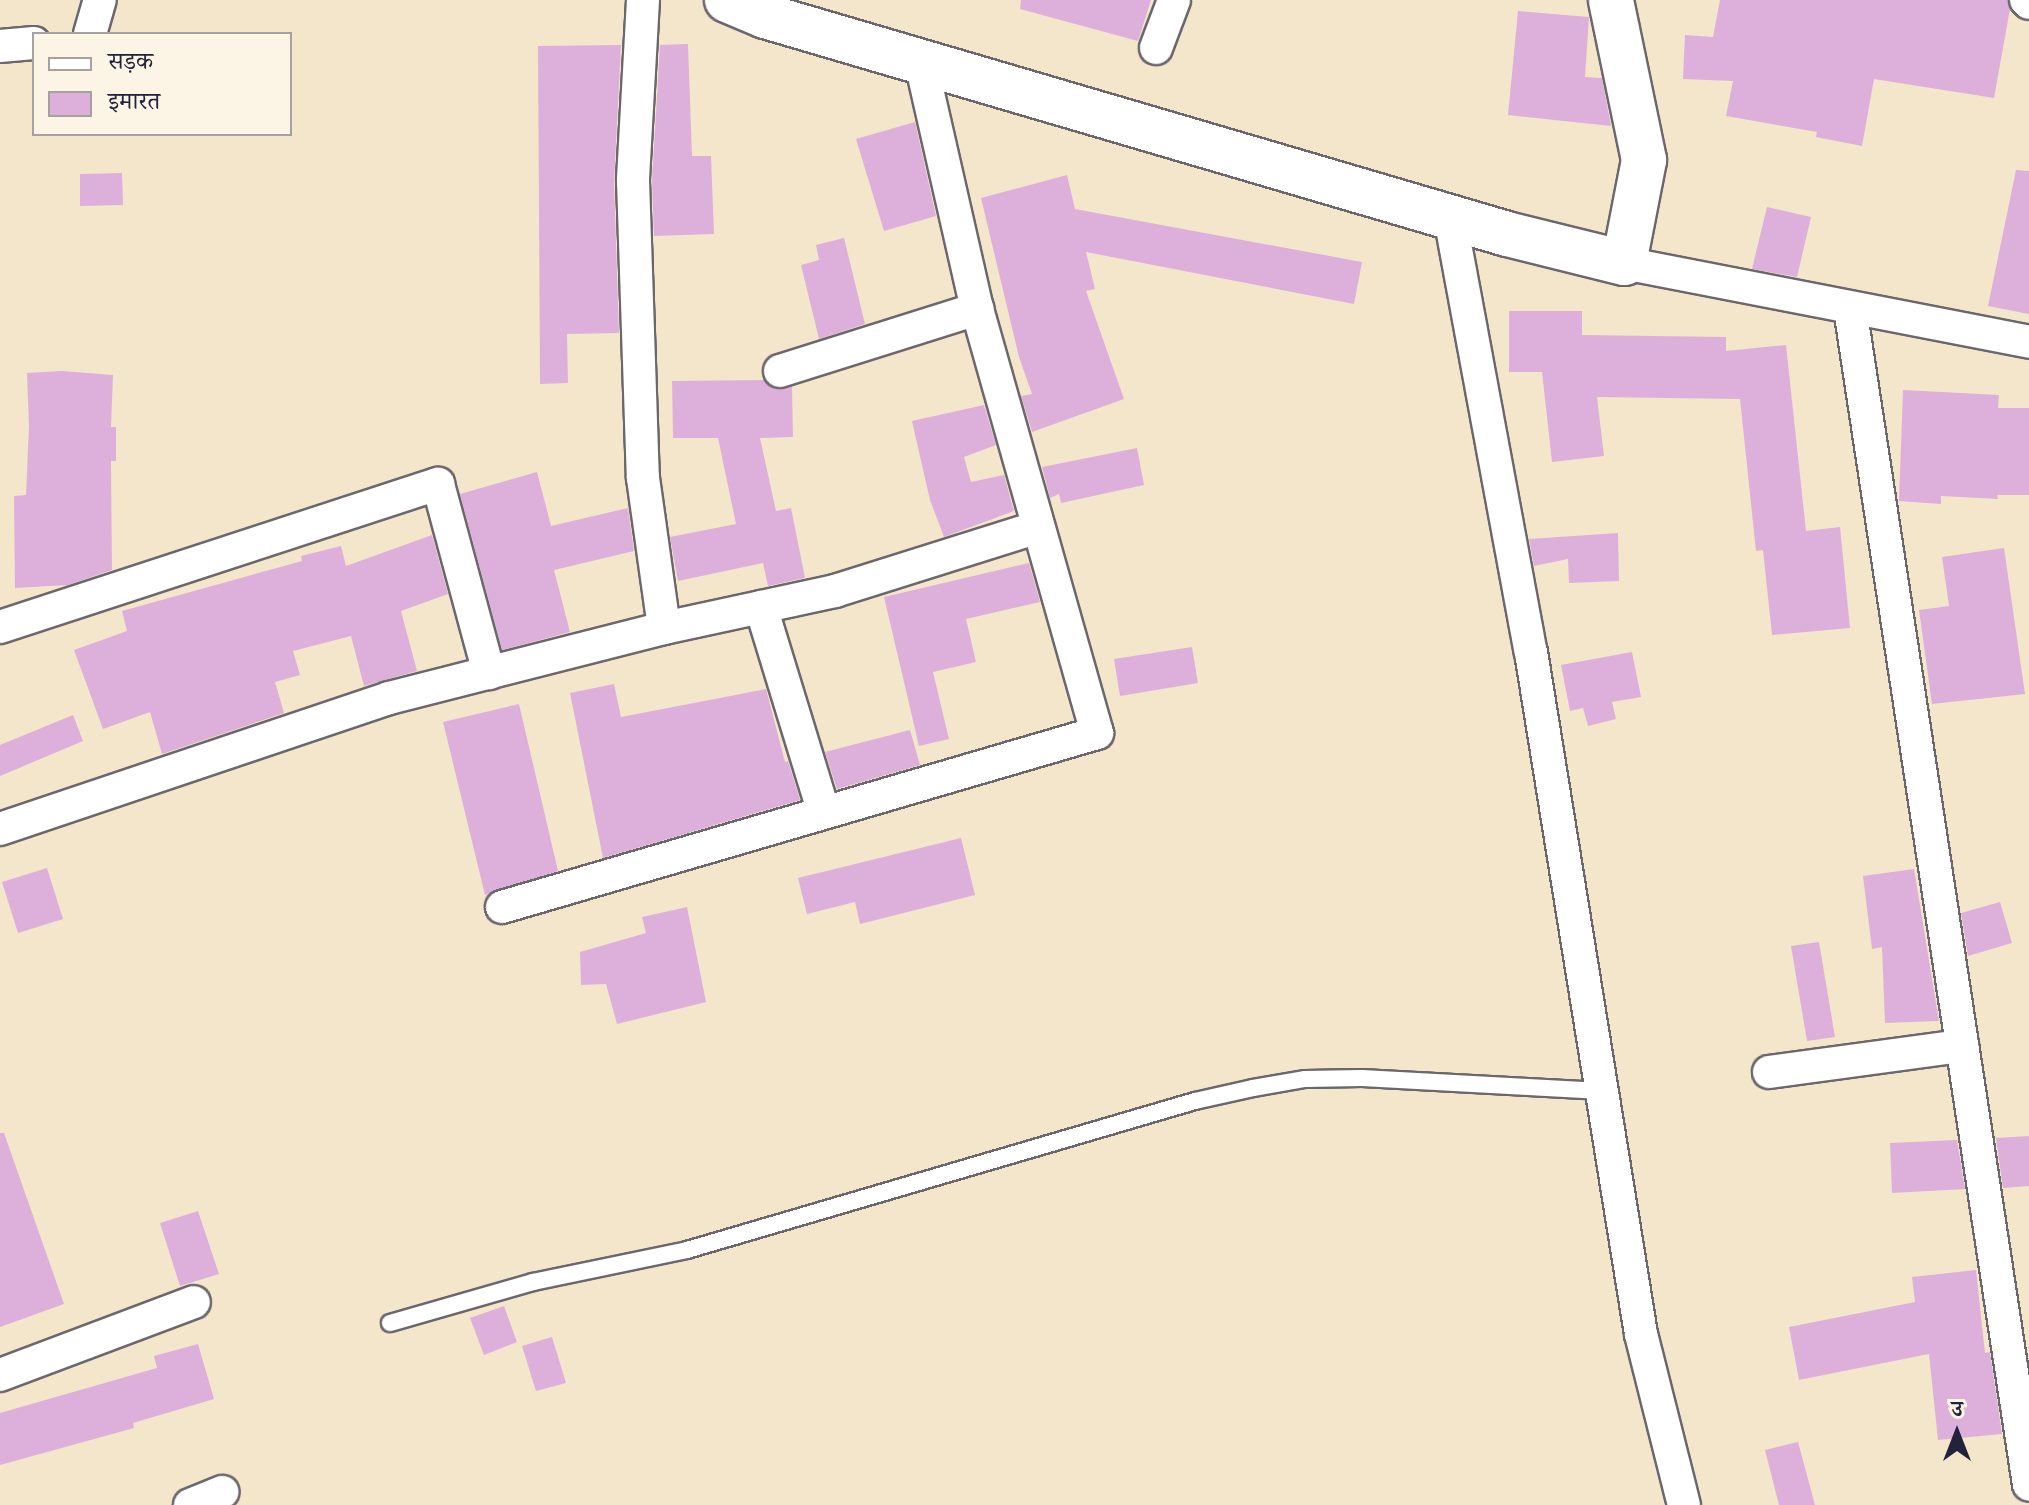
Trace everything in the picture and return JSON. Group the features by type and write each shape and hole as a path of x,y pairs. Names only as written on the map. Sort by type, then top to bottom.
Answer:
{"street":[{"path":"91,32 100,0"},
{"path":"643,0 634,212 643,478 664,628"},
{"path":"727,0 765,16 921,62 1450,217 1624,263 2029,342"},
{"path":"1156,48 1174,0"},
{"path":"1611,0 1644,160 1624,263"},
{"path":"0,46 32,43"},
{"path":"502,907 1097,733 977,309 921,62"},
{"path":"1450,217 1531,652 1641,1334 1684,1505"},
{"path":"1850,308 2029,1484"},
{"path":"780,371 977,309"},
{"path":"0,627 438,484 489,673"},
{"path":"0,829 389,698 664,628 835,591 1038,527"},
{"path":"761,607 824,813"},
{"path":"1769,1072 1962,1046"},
{"path":"0,1375 194,1302"},
{"path":"190,1505 223,1492"}],"lane":[{"path":"390,1323 546,1278 687,1250 1195,1101 1253,1088 1305,1079 1362,1078 1602,1091"}],"building":[{"path":"1021,0 1151,0 1138,41 1020,9"},
{"path":"1720,0 2008,0 2010,9 1994,98 1874,79 1862,146 1816,137 1817,132 1726,116 1733,81 1683,79 1685,35 1713,37"},
{"path":"1518,11 1589,17 1585,77 1602,78 1611,126 1508,115"},
{"path":"688,44 692,156 711,156 714,234 654,236 652,181 660,45"},
{"path":"621,45 614,182 619,333 567,334 568,383 540,384 538,46"},
{"path":"915,122 936,216 884,231 856,139"},
{"path":"2016,170 2029,171 2029,314 1988,306"},
{"path":"122,173 123,205 80,206 80,174"},
{"path":"1067,175 1075,209 1362,262 1354,304 1086,252 1095,289 1086,291 1124,399 1032,432 1021,396 1032,394 1019,357 981,198"},
{"path":"1767,207 1811,217 1797,277 1752,269"},
{"path":"844,238 865,324 819,339 801,265 819,260 816,245"},
{"path":"1509,311 1582,311 1582,335 1726,337 1726,351 1786,345 1806,531 1840,527 1850,628 1772,635 1763,550 1756,551 1740,399 1597,397 1604,456 1552,462 1542,372 1509,372"},
{"path":"62,371 113,375 111,427 116,427 116,461 111,461 112,570 68,585 15,588 14,496 26,495 29,426 27,373"},
{"path":"764,380 775,389 792,387 793,437 760,438 776,511 791,508 805,578 768,586 763,563 678,581 670,537 736,524 718,438 673,438 672,381"},
{"path":"1903,390 1999,395 1998,408 2029,408 2029,495 1997,495 1998,499 1941,496 1941,504 1899,501"},
{"path":"984,405 996,445 964,457 971,482 1004,475 1014,511 944,537 930,500 912,421"},
{"path":"1137,448 1144,485 1061,503 1059,494 1050,498 1042,467"},
{"path":"537,472 551,526 628,508 634,551 554,570 570,632 502,650 460,494"},
{"path":"1618,533 1619,581 1569,583 1568,559 1534,566 1529,539"},
{"path":"432,535 448,594 401,611 417,671 364,686 351,636 293,651 300,675 275,682 284,713 162,754 150,712 103,729 74,650 127,631 122,611 302,561 301,556 341,546 346,566"},
{"path":"2004,548 2025,694 1932,704 1919,610 1949,606 1942,557"},
{"path":"1029,563 1040,602 966,619 976,662 933,672 949,739 919,746 884,597"},
{"path":"1192,647 1198,683 1120,696 1114,659"},
{"path":"1632,652 1641,697 1612,702 1616,719 1588,726 1583,708 1570,711 1561,665"},
{"path":"614,684 621,717 766,689 785,762 788,761 800,800 603,858 570,693"},
{"path":"519,704 558,871 485,895 443,722"},
{"path":"73,715 83,741 0,776 0,745"},
{"path":"910,730 920,765 837,789 825,752"},
{"path":"961,838 975,895 860,924 855,902 807,914 798,878"},
{"path":"47,868 63,919 18,933 2,882"},
{"path":"1914,869 1939,1021 1885,1023 1882,947 1872,949 1863,876"},
{"path":"2000,902 2012,943 1968,956 1961,913"},
{"path":"687,907 706,1002 617,1024 606,984 581,985 580,952 646,933 642,917"},
{"path":"1819,942 1835,1037 1807,1041 1791,946"},
{"path":"0,1133 4,1133 64,1304 0,1327"},
{"path":"2029,1136 2029,1186 2003,1188 1996,1138"},
{"path":"1957,1140 1965,1189 1892,1193 1890,1143"},
{"path":"198,1211 219,1274 180,1286 160,1223"},
{"path":"1976,1270 1985,1353 1990,1352 2002,1434 1938,1440 1929,1354 1799,1380 1789,1327 1915,1302 1912,1277"},
{"path":"504,1306 517,1342 484,1355 470,1318"},
{"path":"552,1337 566,1383 536,1391 522,1346"},
{"path":"198,1344 214,1399 133,1423 134,1428 0,1465 0,1413 157,1368 154,1356"},
{"path":"1798,1442 1815,1505 1779,1505 1765,1450"}]}
